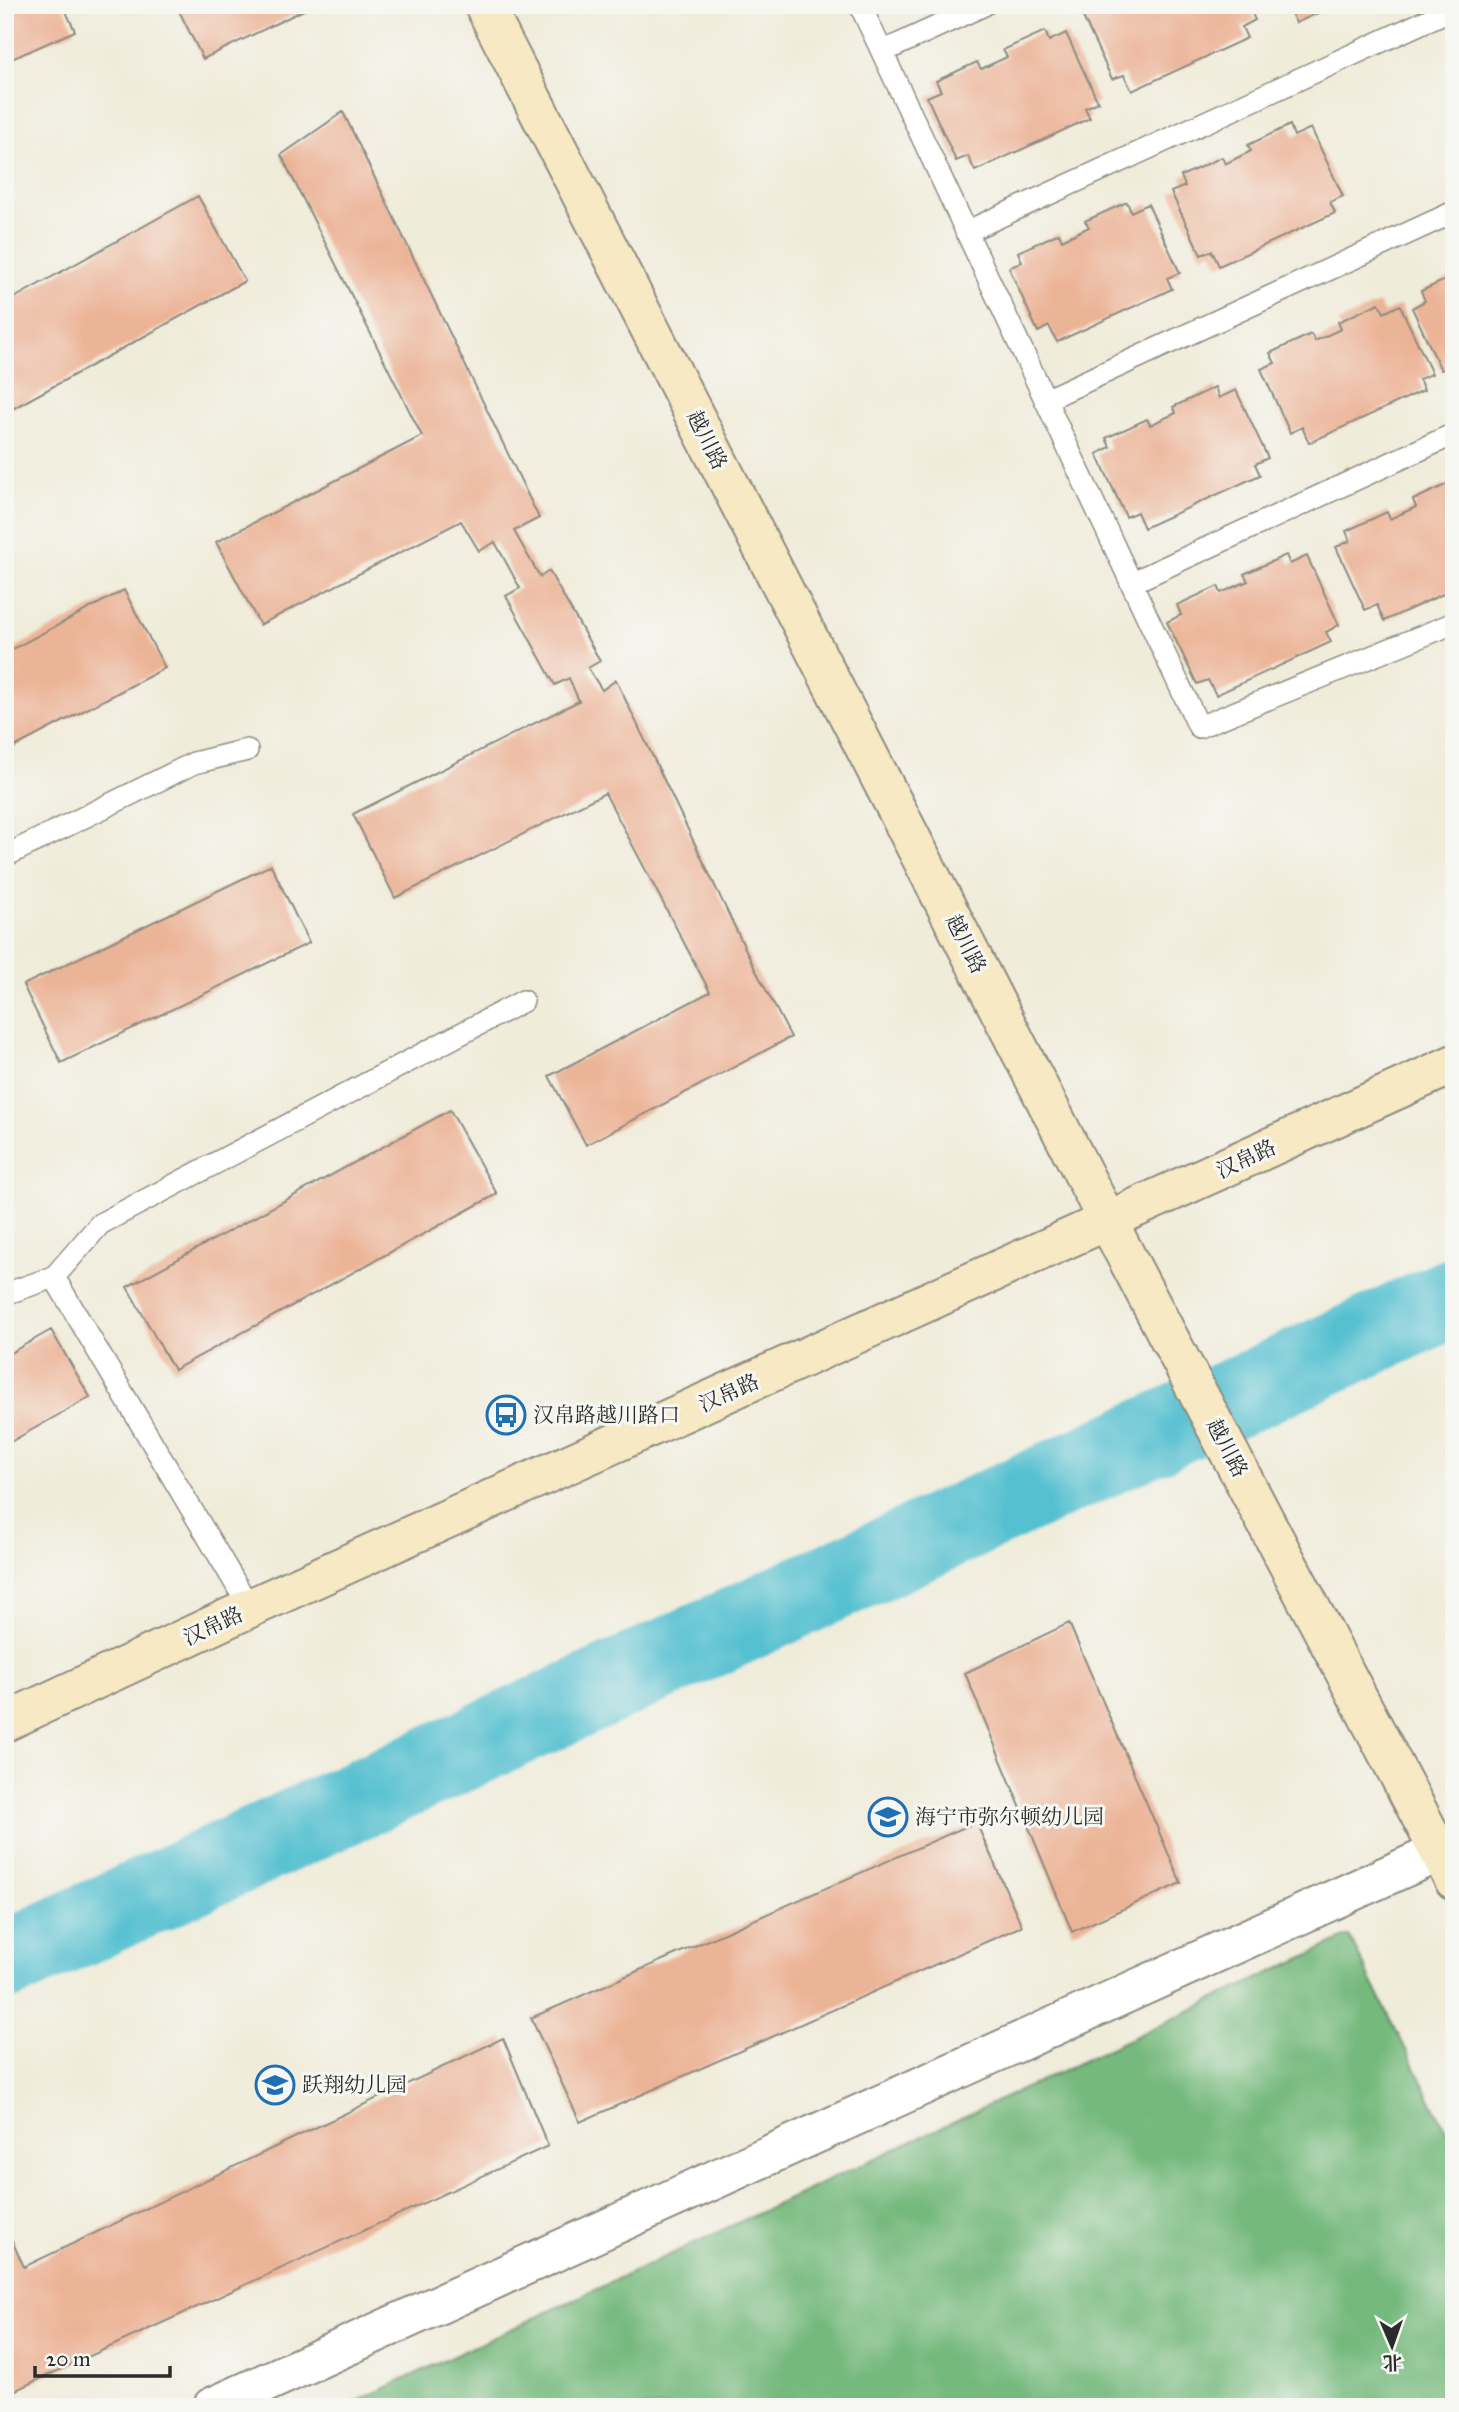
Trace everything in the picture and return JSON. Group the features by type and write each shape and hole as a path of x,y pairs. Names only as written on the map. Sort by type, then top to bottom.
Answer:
{"street":[{"name":"越川路","path":"484,5 1129,1263 1446,1866"},
{"name":"汉帛路","path":"5,1722 250,1608 1454,1064"},
{"path":"212,2407 1446,1866"}],"lane":[{"path":"860,5 1199,727 1454,623"},
{"path":"882,52 984,5"},
{"path":"967,232 1454,8"},
{"path":"1045,400 1454,212"},
{"path":"1131,583 1454,434"},
{"path":"5,856 194,763 247,750"},
{"path":"5,1294 54,1277 100,1224 523,1002"},
{"path":"54,1277 250,1608"}],"green space":[{"path":"1349,1936 1454,2146 1454,2407 345,2407"}],"building":[{"path":"5,5 63,5 75,31 5,62"},
{"path":"176,5 314,5 203,59"},
{"path":"1095,5 1248,5 1255,20 1242,27 1247,38 1132,91 1124,75 1112,79 1083,17 1097,10"},
{"path":"1274,5 1335,5 1296,23 1288,7 1277,12"},
{"path":"1045,31 1049,41 1066,33 1098,102 1085,108 1090,118 975,171 968,156 956,161 927,97 941,91 936,81 977,62 981,69 1007,57 1003,50"},
{"path":"343,112 539,518 514,531 540,577 549,571 600,661 588,668 602,690 616,680 755,969 791,1037 586,1145 549,1076 710,992 605,793 395,898 353,814 579,701 569,678 555,685 506,596 520,588 495,542 479,551 461,521 260,625 216,542 422,436 281,155"},
{"path":"1290,125 1294,136 1311,128 1343,196 1330,202 1335,213 1219,266 1212,251 1201,255 1171,192 1185,186 1181,176 1222,157 1225,164 1251,151 1248,145"},
{"path":"198,196 245,281 5,413 5,303"},
{"path":"1127,202 1131,212 1148,204 1180,273 1167,278 1172,289 1057,342 1049,326 1038,332 1009,268 1022,262 1018,252 1059,233 1062,240 1089,227 1085,221"},
{"path":"1454,276 1454,365 1441,370 1412,308 1425,301 1421,291"},
{"path":"1379,303 1384,313 1400,305 1432,374 1419,379 1424,390 1309,443 1302,427 1290,433 1261,369 1275,363 1270,353 1311,334 1315,341 1341,329 1338,322"},
{"path":"1215,387 1219,398 1236,390 1268,458 1255,464 1260,475 1144,528 1137,512 1126,517 1097,454 1110,447 1106,438 1147,419 1150,425 1176,413 1173,407"},
{"path":"1454,481 1454,589 1384,621 1377,605 1365,610 1336,547 1350,541 1346,531 1387,512 1390,519 1416,507 1413,500"},
{"path":"1286,555 1290,564 1307,556 1339,625 1326,632 1331,642 1216,695 1208,680 1197,684 1167,622 1181,615 1177,605 1218,586 1221,593 1248,581 1244,574"},
{"path":"124,590 165,668 5,752 5,653"},
{"path":"271,865 309,943 61,1063 23,985"},
{"path":"450,1110 497,1194 174,1370 127,1287"},
{"path":"51,1330 90,1397 5,1445 5,1356"},
{"path":"1069,1623 1181,1883 1072,1932 965,1673"},
{"path":"976,1822 1022,1926 580,2122 531,2018"},
{"path":"503,2038 548,2146 5,2395 5,2226 24,2267"}],"waterway":[{"path":"5,1961 1454,1297"}],"place":[{"name":"汉帛路越川路口","path":"506,1415"},
{"name":"海宁市弥尔顿幼儿园","path":"888,1817"},
{"name":"跃翔幼儿园","path":"275,2085"}]}
